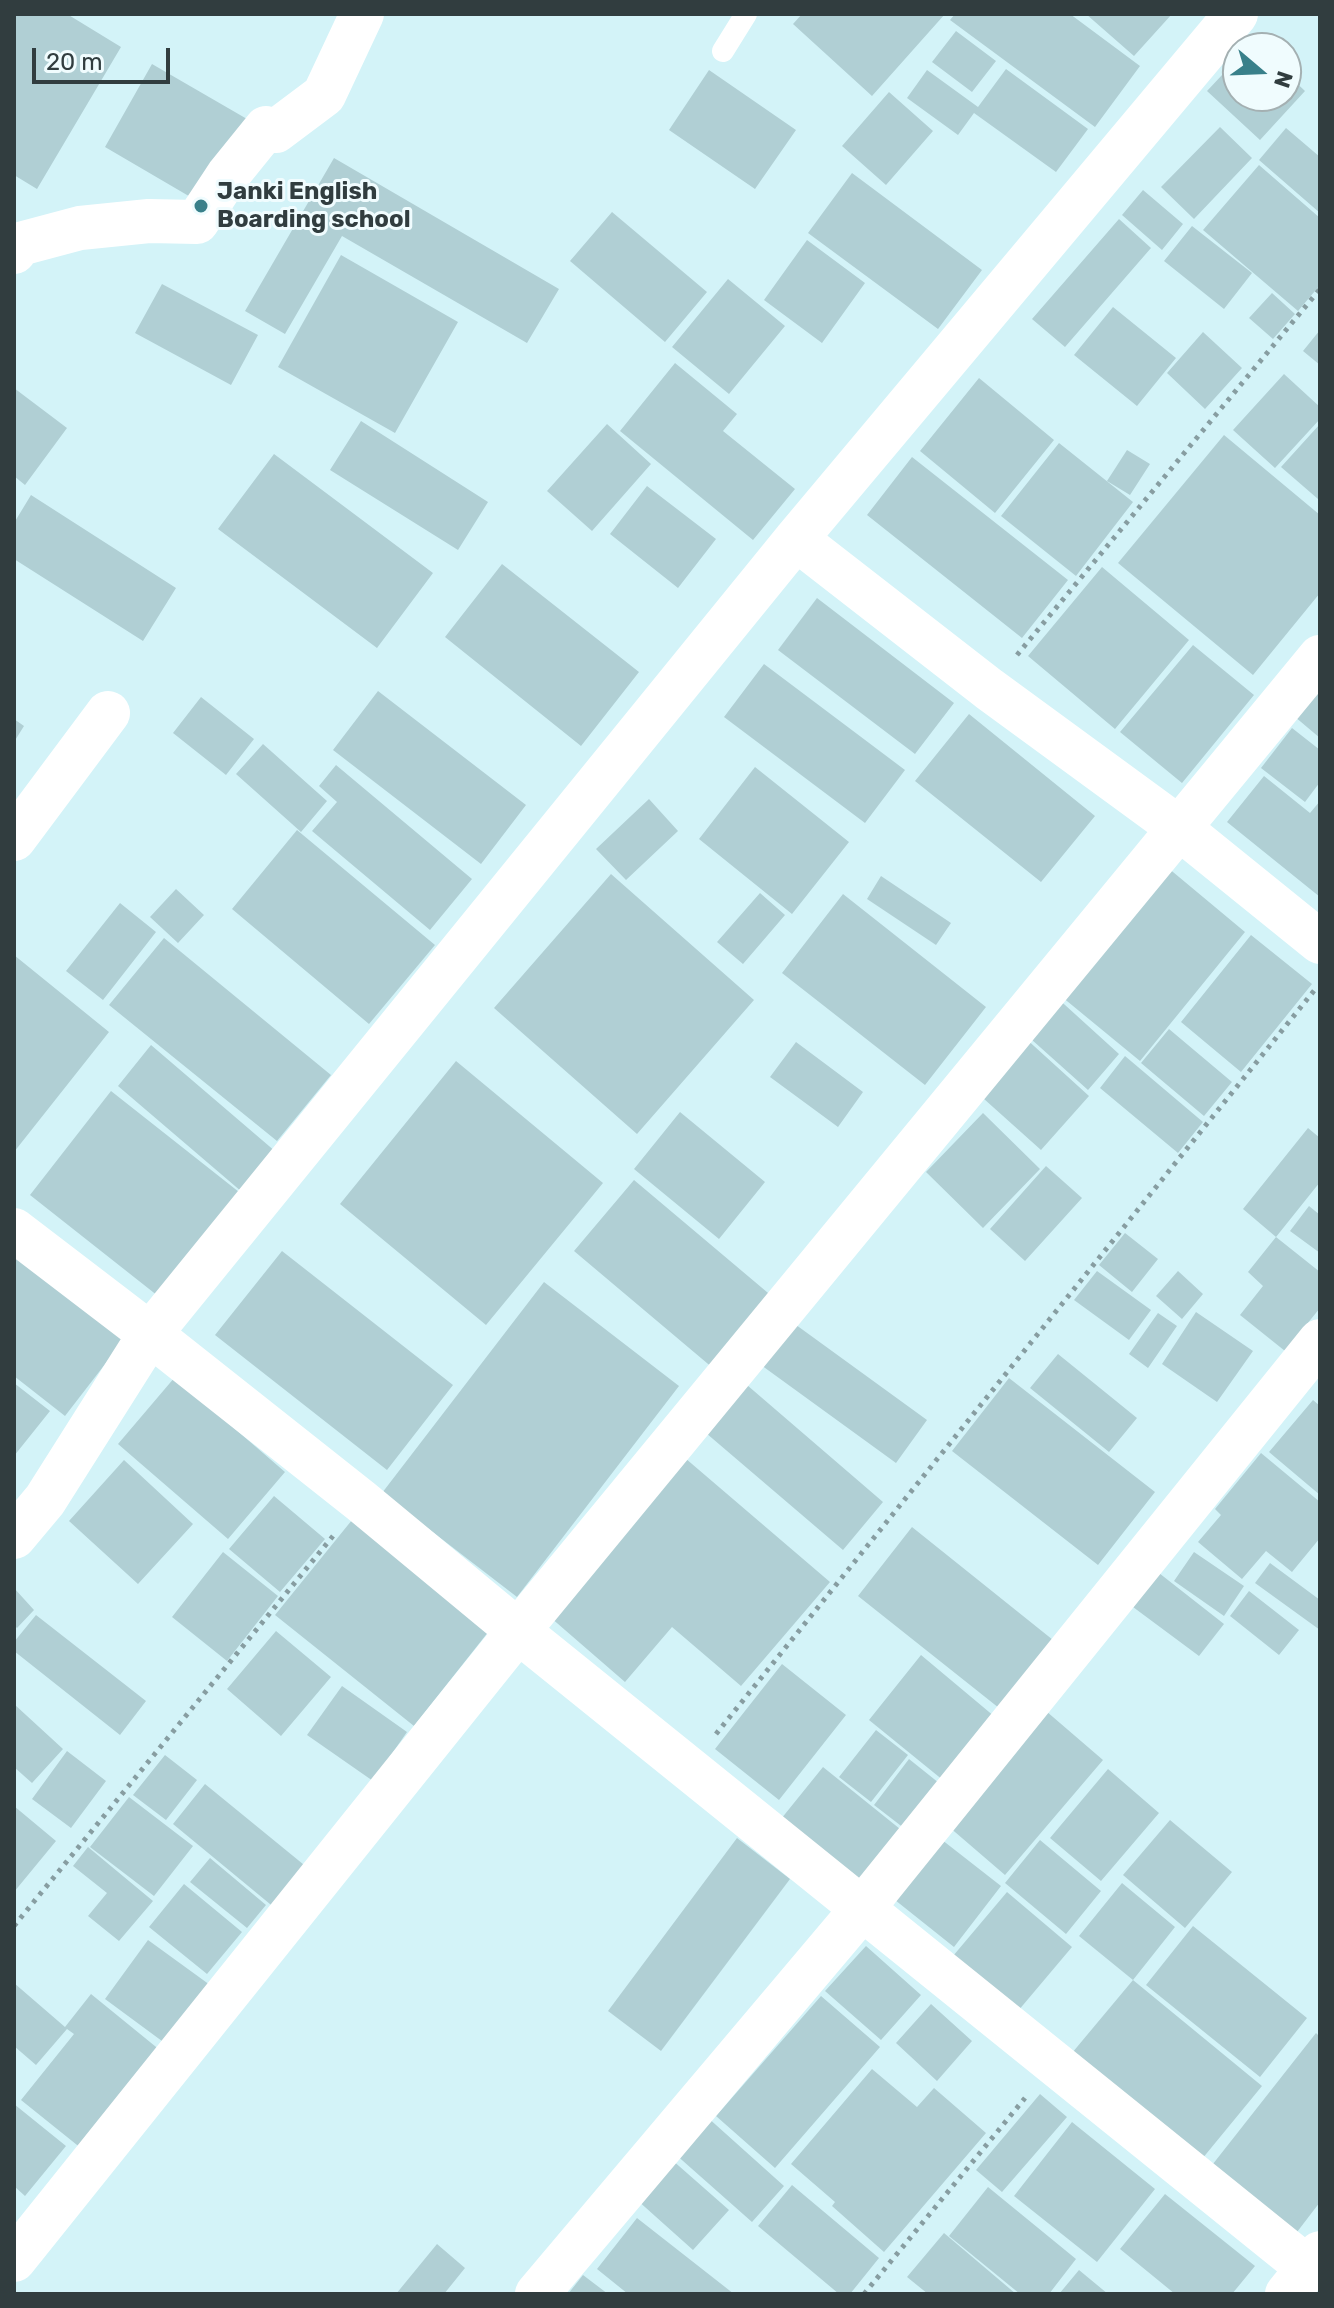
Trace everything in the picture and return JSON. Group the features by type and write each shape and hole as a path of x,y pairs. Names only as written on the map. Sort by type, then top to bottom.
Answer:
{"street":[{"path":"14,252 20,244 80,228 149,221 197,222 228,175 266,128 276,131 324,95 362,14"},
{"path":"14,1537 45,1500 150,1334 796,539 1236,14"},
{"path":"796,539 989,689 1179,828 1320,942"},
{"path":"14,2260 518,1631 1320,657"},
{"path":"14,839 108,713"},
{"path":"14,1230 361,1501 1309,2273"},
{"path":"537,2294 862,1909 1320,1341"}],"lane":[{"path":"723,51 746,14"}],"path":[{"path":"989,689 1320,289"},
{"path":"689,1769 1320,984"},
{"path":"14,1926 361,1501"},
{"path":"864,2294 1054,2064"}],"building":[{"path":"14,14 67,14 121,47 37,189 14,175"},
{"path":"802,14 945,14 872,96 793,24"},
{"path":"955,14 1070,14 1140,66 1095,127 950,20"},
{"path":"1086,14 1172,14 1134,56"},
{"path":"956,31 996,61 972,92 932,62"},
{"path":"152,64 247,119 199,202 105,147"},
{"path":"1006,69 1088,129 1056,172 974,113 958,135 907,98 927,70 978,107"},
{"path":"709,70 796,130 755,189 669,130"},
{"path":"1222,75 1222,105 1207,91"},
{"path":"889,92 933,131 886,185 842,146"},
{"path":"1230,112 1286,112 1260,140"},
{"path":"1220,127 1252,158 1194,219 1161,187"},
{"path":"1286,128 1320,157 1320,213 1259,160"},
{"path":"334,158 559,289 527,343 342,236 285,334 245,311"},
{"path":"1259,165 1320,218 1320,285 1298,311 1203,230"},
{"path":"852,173 982,270 938,329 808,233"},
{"path":"1143,190 1183,224 1162,250 1122,215"},
{"path":"612,212 707,292 665,342 570,261"},
{"path":"1119,219 1151,248 1065,347 1032,319"},
{"path":"1192,226 1252,273 1224,309 1164,261"},
{"path":"807,240 865,283 822,343 764,300"},
{"path":"341,255 458,322 395,433 278,367"},
{"path":"728,279 785,326 729,394 672,347"},
{"path":"162,284 258,335 231,385 135,333"},
{"path":"1272,293 1295,314 1273,339 1249,318"},
{"path":"1113,307 1176,358 1137,406 1074,355"},
{"path":"1320,330 1320,365 1303,351"},
{"path":"1203,332 1242,368 1205,409 1167,373"},
{"path":"675,363 737,414 723,431 795,489 753,540 620,431"},
{"path":"1284,374 1320,407 1320,419 1275,468 1233,430"},
{"path":"979,378 1054,440 995,513 920,451"},
{"path":"14,388 67,428 25,485 14,476"},
{"path":"361,421 488,502 458,550 330,470"},
{"path":"607,424 651,464 592,531 547,491"},
{"path":"1320,424 1320,497 1318,499 1281,467"},
{"path":"1224,435 1320,515 1320,593 1253,675 1118,563"},
{"path":"1059,443 1133,502 1076,576 1001,516"},
{"path":"1127,450 1150,464 1130,495 1107,481"},
{"path":"274,454 433,573 377,648 218,529"},
{"path":"912,457 1068,580 1022,638 867,515"},
{"path":"647,486 716,539 678,588 610,534"},
{"path":"31,495 176,588 143,641 14,559 14,523"},
{"path":"502,564 639,672 581,746 445,637"},
{"path":"1102,567 1189,640 1115,729 1028,656"},
{"path":"817,598 954,703 915,754 778,650"},
{"path":"1193,645 1254,695 1182,783 1120,732"},
{"path":"764,664 905,770 865,823 724,717"},
{"path":"1320,673 1320,738 1288,711"},
{"path":"378,691 526,805 481,864 333,750"},
{"path":"201,697 254,739 226,775 173,733"},
{"path":"969,714 1095,816 1041,882 915,781"},
{"path":"14,719 24,726 14,742"},
{"path":"1292,728 1320,750 1320,782 1305,802 1261,768"},
{"path":"263,744 327,801 301,832 236,774"},
{"path":"336,765 472,879 430,930 312,831 337,802 319,786"},
{"path":"755,767 849,842 792,914 699,839"},
{"path":"1264,776 1310,813 1320,801 1320,897 1227,822"},
{"path":"649,799 678,831 626,880 596,849"},
{"path":"297,830 435,945 369,1024 232,909"},
{"path":"1161,862 1245,932 1140,1061 1056,992"},
{"path":"611,874 754,1000 637,1134 494,1008"},
{"path":"881,876 951,923 936,945 867,899"},
{"path":"176,889 204,915 178,943 150,917"},
{"path":"760,893 785,915 743,964 717,942"},
{"path":"843,894 986,1007 925,1085 782,973"},
{"path":"120,903 156,932 103,1000 66,971"},
{"path":"1251,935 1312,984 1241,1072 1181,1022"},
{"path":"164,938 331,1075 277,1141 109,1005"},
{"path":"14,955 109,1032 14,1152"},
{"path":"1054,995 1119,1054 1088,1090 1022,1031"},
{"path":"1169,1029 1232,1082 1204,1116 1141,1063"},
{"path":"1023,1036 1089,1096 1041,1150 974,1090"},
{"path":"796,1042 863,1092 838,1127 770,1077"},
{"path":"151,1045 276,1152 242,1192 118,1086"},
{"path":"1125,1056 1203,1122 1178,1153 1100,1088"},
{"path":"456,1061 603,1183 486,1325 340,1204"},
{"path":"111,1091 239,1192 158,1296 30,1195"},
{"path":"680,1112 765,1182 719,1239 634,1169"},
{"path":"983,1113 1040,1169 983,1228 926,1172"},
{"path":"1308,1128 1320,1138 1320,1182 1276,1237 1243,1209"},
{"path":"1046,1166 1082,1198 1025,1261 990,1229"},
{"path":"634,1180 774,1298 714,1369 574,1251"},
{"path":"1309,1206 1320,1215 1320,1253 1290,1231"},
{"path":"1125,1233 1158,1259 1132,1292 1099,1265"},
{"path":"1276,1237 1320,1272 1320,1308 1285,1351 1240,1315 1263,1286 1248,1272"},
{"path":"14,1251 126,1337 65,1416 14,1376"},
{"path":"282,1251 453,1385 387,1470 215,1335"},
{"path":"1097,1271 1151,1310 1129,1340 1074,1300"},
{"path":"1178,1271 1203,1294 1182,1319 1156,1296"},
{"path":"544,1282 679,1386 517,1597 382,1493"},
{"path":"1196,1312 1253,1351 1217,1402 1162,1364"},
{"path":"1158,1313 1177,1326 1148,1368 1129,1354"},
{"path":"792,1322 927,1420 896,1463 761,1365"},
{"path":"1058,1354 1137,1418 1109,1452 1030,1388"},
{"path":"175,1377 285,1472 228,1539 118,1444"},
{"path":"1009,1378 1155,1492 1098,1565 952,1451"},
{"path":"14,1383 50,1411 14,1456"},
{"path":"747,1385 883,1502 843,1550 706,1433"},
{"path":"1313,1400 1320,1406 1320,1495 1269,1452"},
{"path":"1261,1453 1320,1502 1320,1538 1292,1572 1266,1551 1242,1579 1198,1542 1221,1515 1215,1509"},
{"path":"685,1458 830,1582 741,1686 672,1627 625,1682 550,1617"},
{"path":"124,1460 193,1524 138,1584 69,1521"},
{"path":"274,1496 325,1539 280,1592 229,1549"},
{"path":"352,1520 489,1631 414,1726 275,1615"},
{"path":"912,1527 1053,1640 999,1708 858,1596"},
{"path":"223,1552 278,1596 227,1661 172,1617"},
{"path":"1194,1552 1244,1586 1224,1616 1174,1581"},
{"path":"1270,1563 1320,1600 1320,1630 1255,1583"},
{"path":"1159,1573 1224,1624 1199,1656 1133,1607"},
{"path":"14,1588 34,1610 17,1628 14,1625"},
{"path":"1249,1591 1299,1630 1279,1655 1230,1616"},
{"path":"36,1615 146,1701 120,1735 14,1651 14,1642"},
{"path":"276,1631 331,1677 281,1736 227,1689"},
{"path":"921,1655 1001,1722 949,1785 869,1720"},
{"path":"782,1664 846,1715 779,1800 715,1749"},
{"path":"342,1686 407,1732 373,1781 307,1735"},
{"path":"14,1704 63,1749 32,1783 14,1767"},
{"path":"1046,1711 1103,1760 1005,1875 948,1826"},
{"path":"876,1730 908,1755 871,1802 839,1777"},
{"path":"67,1751 106,1781 71,1828 32,1799"},
{"path":"165,1755 197,1780 166,1820 133,1795"},
{"path":"909,1759 944,1787 909,1832 874,1805"},
{"path":"823,1767 905,1833 861,1886 781,1819"},
{"path":"1108,1769 1159,1813 1101,1881 1050,1838"},
{"path":"205,1784 309,1869 276,1909 173,1824"},
{"path":"129,1797 193,1846 154,1896 90,1847"},
{"path":"14,1806 56,1841 14,1892"},
{"path":"1170,1820 1232,1872 1185,1928 1123,1875"},
{"path":"937,1836 1001,1886 954,1947 890,1896"},
{"path":"737,1838 790,1879 661,2051 608,2011"},
{"path":"1040,1840 1101,1891 1066,1934 1005,1883"},
{"path":"88,1847 153,1901 119,1941 88,1916 107,1893 73,1866"},
{"path":"210,1858 266,1905 247,1928 190,1882"},
{"path":"1122,1883 1175,1927 1133,1980 1079,1936"},
{"path":"184,1884 242,1932 207,1974 149,1927"},
{"path":"1007,1892 1072,1947 1018,2011 953,1956"},
{"path":"1193,1926 1307,2018 1260,2077 1146,1985"},
{"path":"148,1940 210,1985 166,2044 105,1999"},
{"path":"866,1946 921,1995 881,2040 825,1991"},
{"path":"1133,1980 1262,2086 1202,2159 1072,2053"},
{"path":"14,1983 65,2027 91,1994 161,2051 82,2149 21,2100 74,2034 67,2029 36,2065 14,2046"},
{"path":"821,1996 880,2047 775,2168 716,2116"},
{"path":"931,2004 972,2041 937,2081 896,2043"},
{"path":"1316,2033 1320,2037 1320,2202 1294,2236 1209,2169"},
{"path":"872,2069 917,2107 934,2088 986,2133 884,2252 832,2206 835,2202 791,2164"},
{"path":"1040,2094 1067,2117 1002,2192 976,2170"},
{"path":"14,2104 66,2146 25,2196 14,2186"},
{"path":"706,2116 784,2186 752,2222 674,2153"},
{"path":"1072,2122 1155,2189 1097,2262 1014,2196"},
{"path":"671,2159 729,2210 693,2250 636,2199"},
{"path":"792,2185 879,2258 850,2294 839,2294 758,2226"},
{"path":"988,2187 1076,2259 1049,2294 1020,2294 949,2236"},
{"path":"1165,2194 1255,2266 1232,2294 1175,2294 1120,2249"},
{"path":"637,2218 734,2294 628,2294 597,2269"},
{"path":"944,2233 1016,2294 928,2294 907,2277"},
{"path":"437,2244 465,2268 444,2294 396,2294"},
{"path":"1079,2270 1108,2294 1059,2294"},
{"path":"583,2275 608,2294 568,2294"}],"place":[{"name":"Janki English Boarding school","path":"201,206"}]}
